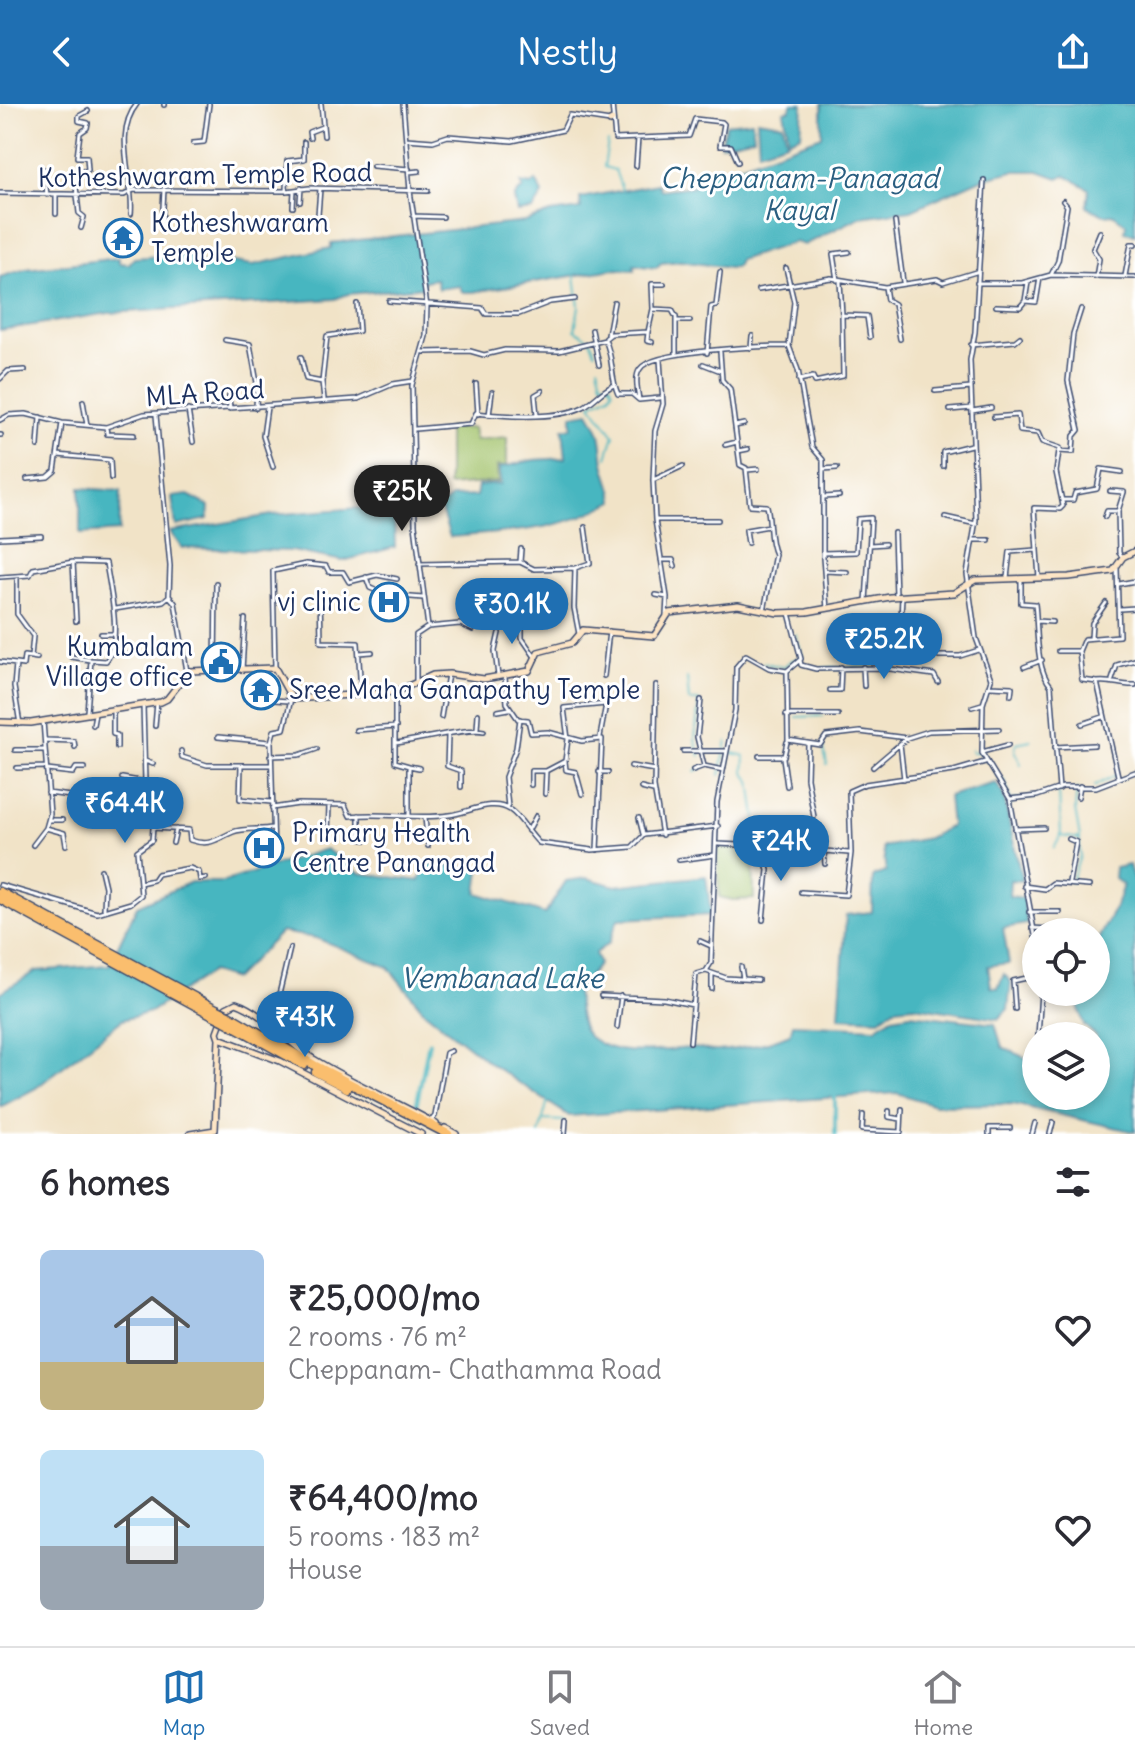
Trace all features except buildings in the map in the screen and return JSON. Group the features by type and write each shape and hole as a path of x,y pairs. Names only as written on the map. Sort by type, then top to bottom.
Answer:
{"highway":[{"path":"0,892 214,1012 448,1134"},
{"path":"0,899 94,945"},
{"path":"225,1017 370,1104 436,1134"}],"main road":[{"path":"0,722 20,724 157,702 167,699 187,671 275,668 290,700 395,692 416,682 449,674 501,678 529,671 538,652 572,643 583,630 654,636 666,615 738,605 789,613 899,596 954,593 969,582 1039,578 1117,568 1123,557 1135,551"},
{"path":"190,1134 215,1132 219,1038 225,1017 236,1003 317,1061 456,1134"},
{"path":"219,1038 280,1061 370,1104 421,1134"}],"street":[{"path":"131,214 134,190 125,155 127,133 137,104"},
{"path":"193,143 204,142 207,137 209,104"},
{"path":"321,104 324,136"},
{"path":"403,104 410,191 422,290 427,306 422,351 413,381 419,564 428,627"},
{"path":"612,104 615,139 689,136 695,119 722,122 720,146 731,146 738,162"},
{"path":"81,228 84,217 79,213 76,174 88,170 87,157 77,157 80,133 88,123 79,121 79,116 88,111"},
{"path":"406,139 433,141 448,136 475,141 555,132 563,130 570,115 611,120"},
{"path":"310,138 309,132 323,126"},
{"path":"636,166 638,138"},
{"path":"286,191 287,161 304,159 304,142"},
{"path":"373,166 419,171"},
{"path":"44,169 47,195"},
{"path":"984,180 975,332 971,345 971,445 976,524 969,582 979,650 989,672 990,686 983,704 982,752 1010,799 1030,918"},
{"path":"300,202 301,188"},
{"name":"Kotheshwaram Temple Road","path":"0,193 124,195 134,190 286,191 301,188 428,191"},
{"path":"162,226 164,189"},
{"path":"293,207 294,189"},
{"path":"318,215 320,189"},
{"path":"56,196 56,214"},
{"path":"1051,275 1064,227 1067,206 1063,201"},
{"path":"413,216 443,217"},
{"path":"895,222 903,282"},
{"path":"1096,277 1099,259 1093,249 1100,232"},
{"path":"1125,276 1125,261 1131,244 1135,244"},
{"path":"799,380 841,379 842,315 833,254 849,252"},
{"path":"786,268 794,302 789,346 812,447 823,460 823,553 827,609"},
{"path":"758,290 817,279 885,287 937,279 943,282 979,271"},
{"path":"707,353 708,319 711,307 716,306 720,272"},
{"path":"977,283 1028,282 1051,275 1135,277"},
{"path":"1025,301 1036,302 1040,278"},
{"path":"996,306 1020,307 1025,301 1028,282"},
{"path":"652,342 647,341 653,309 650,284 664,284"},
{"path":"885,287 887,300 894,304 900,339"},
{"path":"389,301 482,308 491,315 519,314 550,302 575,299"},
{"path":"614,302 606,337 612,355 612,386 618,394 632,394 639,400 660,398"},
{"path":"324,399 322,382 327,336 359,331 357,304"},
{"path":"653,309 672,310 676,321 676,353"},
{"path":"1059,451 1073,452 1074,436 1079,430 1068,381 1073,334 1081,309"},
{"path":"842,315 867,316 870,337"},
{"path":"676,321 690,321"},
{"path":"592,330 599,365"},
{"path":"422,351 470,351 484,355 505,350 570,351 606,337 648,332"},
{"path":"751,348 752,336"},
{"path":"971,345 1015,341 1020,337"},
{"path":"225,340 250,344 256,408"},
{"path":"639,400 640,368 676,353 789,346"},
{"path":"720,352 722,380 730,389 740,465 747,470 758,469"},
{"path":"301,357 306,379 322,382"},
{"path":"660,359 660,398 663,404 655,431 653,480 655,520 667,597 666,615"},
{"path":"703,364 722,371"},
{"path":"0,379 8,371 25,370"},
{"name":"MLA Road","path":"0,420 9,415 40,417 62,423 106,427 129,417 188,410 358,399 393,384 413,381"},
{"path":"415,429 471,424 478,414 476,384"},
{"path":"478,414 537,415 583,407 612,386"},
{"path":"935,391 971,388"},
{"path":"537,415 535,395 542,391"},
{"path":"489,415 492,392"},
{"path":"229,396 230,409"},
{"path":"83,401 87,425"},
{"path":"267,407 263,436 273,467"},
{"path":"950,410 991,408"},
{"path":"188,410 193,442"},
{"path":"156,414 170,566 169,596 175,603 187,671"},
{"path":"994,417 1018,415 1020,431 1038,433 1042,442 1060,448 1056,472 1063,500 1060,509 1034,508 1039,578"},
{"path":"38,446 40,417"},
{"path":"27,479 48,477 55,471 62,423"},
{"path":"735,426 744,424"},
{"path":"106,427 107,434 134,435"},
{"path":"725,445 738,442"},
{"path":"943,466 943,452 971,445"},
{"path":"738,451 748,449"},
{"path":"58,455 110,460 111,478"},
{"path":"653,480 683,466"},
{"path":"823,469 837,468"},
{"path":"1063,500 1073,500 1075,493 1097,489 1101,469 1122,472"},
{"path":"747,470 750,505 767,506 770,546 775,554 764,611"},
{"path":"1110,491 1124,492 1118,511 1119,553 1123,557"},
{"path":"824,497 839,496"},
{"path":"1105,517 1107,511 1118,511"},
{"path":"945,517 976,524"},
{"path":"823,553 856,552 858,519 871,518 866,602"},
{"path":"655,520 718,520"},
{"path":"748,543 746,530 770,525"},
{"path":"419,564 520,562 534,569 575,568 590,563 585,527"},
{"path":"651,530 657,530"},
{"path":"894,533 901,620"},
{"path":"0,538 41,536"},
{"path":"973,540 989,540"},
{"path":"895,542 902,543"},
{"path":"870,545 885,544"},
{"path":"520,562 521,549"},
{"path":"1007,578 1010,552 1036,550"},
{"path":"661,560 673,560 675,566"},
{"path":"73,562 76,621"},
{"path":"0,577 30,575 33,569 73,562 106,563 115,609 113,653 106,661 91,660 71,657 72,647"},
{"path":"275,668 273,571 306,562 343,572 349,582 366,577 397,579"},
{"path":"575,568 574,608 579,635"},
{"path":"1117,568 1120,609 1118,638 1091,638 1080,642 1082,680 1112,680 1121,685 1135,685"},
{"path":"824,571 847,572"},
{"path":"17,576 17,614 33,636 31,657"},
{"path":"366,577 370,588 380,594 423,598"},
{"path":"1021,579 1021,603 1035,604 1042,660 1051,686 1059,789"},
{"path":"1119,584 1135,581"},
{"path":"215,670 216,583"},
{"path":"320,592 321,642 358,643 361,694"},
{"path":"656,595 667,597"},
{"path":"115,609 163,601 169,596"},
{"path":"1091,638 1092,623 1105,610 1106,603"},
{"path":"1120,609 1135,608"},
{"path":"789,613 801,663"},
{"path":"242,670 245,619"},
{"path":"1037,621 1052,622"},
{"path":"416,682 416,635 428,627 460,624 473,630"},
{"path":"522,625 522,638 535,657"},
{"path":"604,676 609,631"},
{"path":"499,633 495,662 509,709 520,719 528,720 531,733 552,733 568,739 600,737"},
{"path":"101,634 112,634"},
{"path":"939,656 960,656 979,650"},
{"path":"1058,651 1079,651"},
{"path":"359,653 372,652"},
{"path":"113,653 128,655"},
{"path":"0,662 23,665 24,656 37,658"},
{"path":"690,1042 696,974 706,971 711,963 717,802 725,751 731,739 736,667 740,659 751,656 769,668 787,671 801,663"},
{"path":"87,712 91,660"},
{"path":"1024,667 1042,660"},
{"path":"1112,680 1117,665 1135,660"},
{"path":"801,663 816,669 863,667 934,675 938,682"},
{"path":"16,664 14,687 20,724"},
{"path":"830,690 840,690 841,667"},
{"path":"863,667 864,686"},
{"path":"787,671 788,740 782,756 787,786"},
{"path":"441,717 449,674"},
{"path":"1097,682 1118,776"},
{"path":"656,685 654,791 662,835"},
{"path":"990,686 1012,687 1011,695"},
{"path":"395,692 395,762 419,768"},
{"path":"324,697 324,707"},
{"path":"245,698 290,700 284,729 274,731 271,742 274,852"},
{"path":"701,700 698,750 704,766"},
{"path":"155,726 157,702"},
{"path":"122,778 145,782 143,704"},
{"path":"582,794 576,772 566,770 568,739 564,708 606,704 595,801 597,850"},
{"path":"972,707 983,704"},
{"path":"113,708 113,734 117,735 117,747"},
{"path":"498,711 509,709"},
{"path":"93,725 95,711"},
{"path":"477,729 478,714"},
{"path":"786,715 838,715"},
{"path":"1082,724 1103,717"},
{"path":"520,719 516,748 505,777 509,809 539,843 597,850 632,847 644,835 718,826"},
{"path":"33,845 50,820 43,721"},
{"path":"356,730 396,727"},
{"path":"395,743 448,736 465,729 484,731"},
{"path":"873,767 907,738 929,731 999,729"},
{"path":"788,740 823,744 827,735 860,732 907,738"},
{"path":"448,736 447,766 461,771 461,787"},
{"path":"218,737 271,742"},
{"path":"46,740 74,741 75,747"},
{"path":"808,744 807,778 814,817"},
{"path":"900,744 904,779"},
{"path":"982,752 1008,745"},
{"path":"1055,747 1094,745"},
{"path":"270,756 299,755 317,749"},
{"path":"15,750 45,750"},
{"path":"181,751 182,757 207,765 270,765"},
{"path":"683,751 725,751"},
{"path":"759,756 782,756"},
{"path":"145,761 153,764"},
{"path":"531,785 531,771 546,771 565,761"},
{"path":"801,892 846,895 845,880 850,872 849,791 865,784 987,762"},
{"path":"501,763 508,766"},
{"path":"241,766 240,799 271,802"},
{"path":"409,766 410,816"},
{"path":"631,766 656,770"},
{"path":"693,770 704,766 723,770"},
{"path":"17,768 47,768 73,773 76,768 85,768"},
{"path":"545,794 546,771"},
{"path":"599,772 608,772"},
{"path":"1010,799 1031,798 1080,786 1096,787 1135,772"},
{"path":"1078,797 1080,786"},
{"path":"641,788 654,791"},
{"path":"48,793 85,798"},
{"path":"158,795 160,828"},
{"path":"272,808 299,804 345,805 347,815 377,813 400,819 452,815 484,806 509,809"},
{"path":"328,836 329,805"},
{"path":"359,815 359,839 367,840"},
{"path":"528,831 531,819 536,816"},
{"path":"425,817 428,846"},
{"path":"639,818 644,835"},
{"path":"50,820 62,820"},
{"path":"788,822 791,856 797,858 813,850 849,853"},
{"path":"756,823 768,880 763,920"},
{"path":"46,828 64,833 66,845"},
{"path":"0,885 97,913 138,900 137,851 152,840 152,829 189,830 190,840 200,842 222,840 231,833 272,828"},
{"path":"1015,829 1044,828"},
{"path":"173,843 176,829"},
{"path":"1069,839 1076,842 1069,884"},
{"path":"716,844 789,848"},
{"path":"824,851 825,864"},
{"path":"679,860 715,855"},
{"path":"140,883 153,880 157,874 190,868 199,872 200,879 206,878"},
{"path":"101,870 105,887 104,909"},
{"path":"1024,886 1045,889 1053,883 1089,886"},
{"path":"1029,912 1060,912"},
{"path":"700,941 712,946"},
{"path":"271,1028 290,948"},
{"path":"741,967 743,979"},
{"path":"706,971 712,975 758,980"},
{"path":"712,975 712,989"},
{"path":"1015,1009 1013,981 1022,979"},
{"path":"601,996 693,1005"},
{"path":"617,1027 621,996"},
{"path":"431,1121 446,1053 451,1051"},
{"path":"863,1115 862,1130 901,1133 902,1109"},
{"path":"889,1115 901,1119"},
{"path":"565,1134 566,1120"},
{"path":"1050,1134 1053,1122"},
{"path":"1032,1134 1035,1123"},
{"path":"989,1134 989,1128 1010,1128"}],"green space":[{"path":"448,428 473,428 475,440 507,437 507,467 497,466 498,482 448,486"},
{"path":"717,847 753,849 754,899 719,897"}],"water":[{"path":"791,104 803,104 801,135 789,140 784,111 790,110"},
{"name":"Cheppanam-Panagad Kayal","path":"822,104 1135,104 1135,234 1125,232 1126,224 1113,214 1104,215 1087,207 1089,189 1065,175 1058,178 1039,171 1013,171 981,179 911,210 860,217 804,245 795,242 739,260 736,267 681,261 661,263 656,268 634,265 635,270 614,269 473,292 462,292 460,286 438,289 436,279 424,281 424,287 348,294 335,299 109,313 0,330 0,277 26,269 119,258 119,263 129,264 134,258 189,254 194,264 228,261 253,265 331,248 331,243 525,222 551,213 581,209 580,198 658,184 660,190 694,186 694,177 700,170 723,171 822,136"},
{"path":"757,120 783,124 787,142 759,151"},
{"path":"752,121 754,137 721,145 726,124"},
{"path":"536,181 543,194 533,210 517,212 514,198 523,188 521,183 531,185"},
{"path":"589,412 600,434 614,501 553,525 450,537 440,507 452,497 476,496 478,486 501,484 499,468 533,460 566,458 563,429 572,427 572,415"},
{"path":"80,488 121,491 119,531 80,534"},
{"path":"188,495 209,506 208,519 176,526 172,497"},
{"path":"394,505 395,547 343,561 292,551 182,548 170,532 272,515"},
{"path":"996,783 1003,794 1022,881 1010,880 1009,896 1023,898 1026,918 1022,918 1022,925 1003,928 1009,963 988,966 991,987 998,988 1004,974 1011,982 1008,1009 998,1019 914,1006 895,1008 880,1019 839,1017 846,915 872,912 873,876 886,872 883,847 928,838 951,826 948,796"},
{"name":"Vembanad Lake","path":"326,849 359,873 420,881 425,864 480,870 477,893 545,914 566,881 587,878 615,886 706,876 711,915 618,919 609,943 595,953 599,964 576,992 581,1023 591,1038 602,1045 627,1051 694,1048 715,1051 773,1041 790,1034 793,1024 876,1028 892,1017 910,1014 995,1024 1002,1047 1022,1056 1022,1106 935,1105 897,1093 569,1116 491,1064 425,1012 388,967 316,938 281,932 234,979 211,972 150,1012 122,1020 36,1088 0,1107 0,993 36,971 109,965 137,906 191,882 223,882"},
{"name":"Vembanad Lake","path":"1129,865 1135,885 1135,1132 1039,1110 1110,1110 1110,1022 1083,1022 1078,1006 1110,1006 1110,918 1123,885 1114,878 1115,868"}],"waterway":[{"path":"608,142 604,167 615,170 622,190"},
{"path":"575,276 579,306 575,330 590,339 595,352"},
{"path":"598,366 602,382 610,384 613,390 610,395 591,404 614,435 607,457"},
{"path":"796,635 802,656"},
{"path":"763,663 784,667 790,661 801,658"},
{"path":"822,668 876,666"},
{"path":"687,678 689,701 699,701 695,739 700,756"},
{"path":"797,717 824,716"},
{"path":"1021,764 1015,752 1016,743 1031,740"},
{"path":"720,775 727,741"},
{"path":"823,744 827,765"},
{"path":"971,749 972,752 981,752 987,761"},
{"path":"733,753 745,756 744,773 751,781 757,825"},
{"path":"695,771 703,767"},
{"path":"1095,786 1116,775"},
{"path":"998,776 1005,782 1012,805"},
{"path":"1077,788 1075,810 1080,838"},
{"path":"1053,792 1059,792 1061,836"},
{"path":"1014,800 1035,797"},
{"path":"1054,848 1061,836 1080,839 1080,856 1071,883"},
{"path":"416,1107 429,1042"},
{"path":"835,1092 835,1134"},
{"path":"539,1134 548,1100"},
{"path":"543,1120 565,1121"}],"place":[{"name":"Kotheshwaram Temple","path":"123,238"},
{"name":"vj clinic","path":"389,602"},
{"name":"Kumbalam Village office","path":"221,662"},
{"name":"Sree Maha Ganapathy Temple","path":"261,690"},
{"name":"Primary Health Centre Panangad","path":"264,848"}]}
